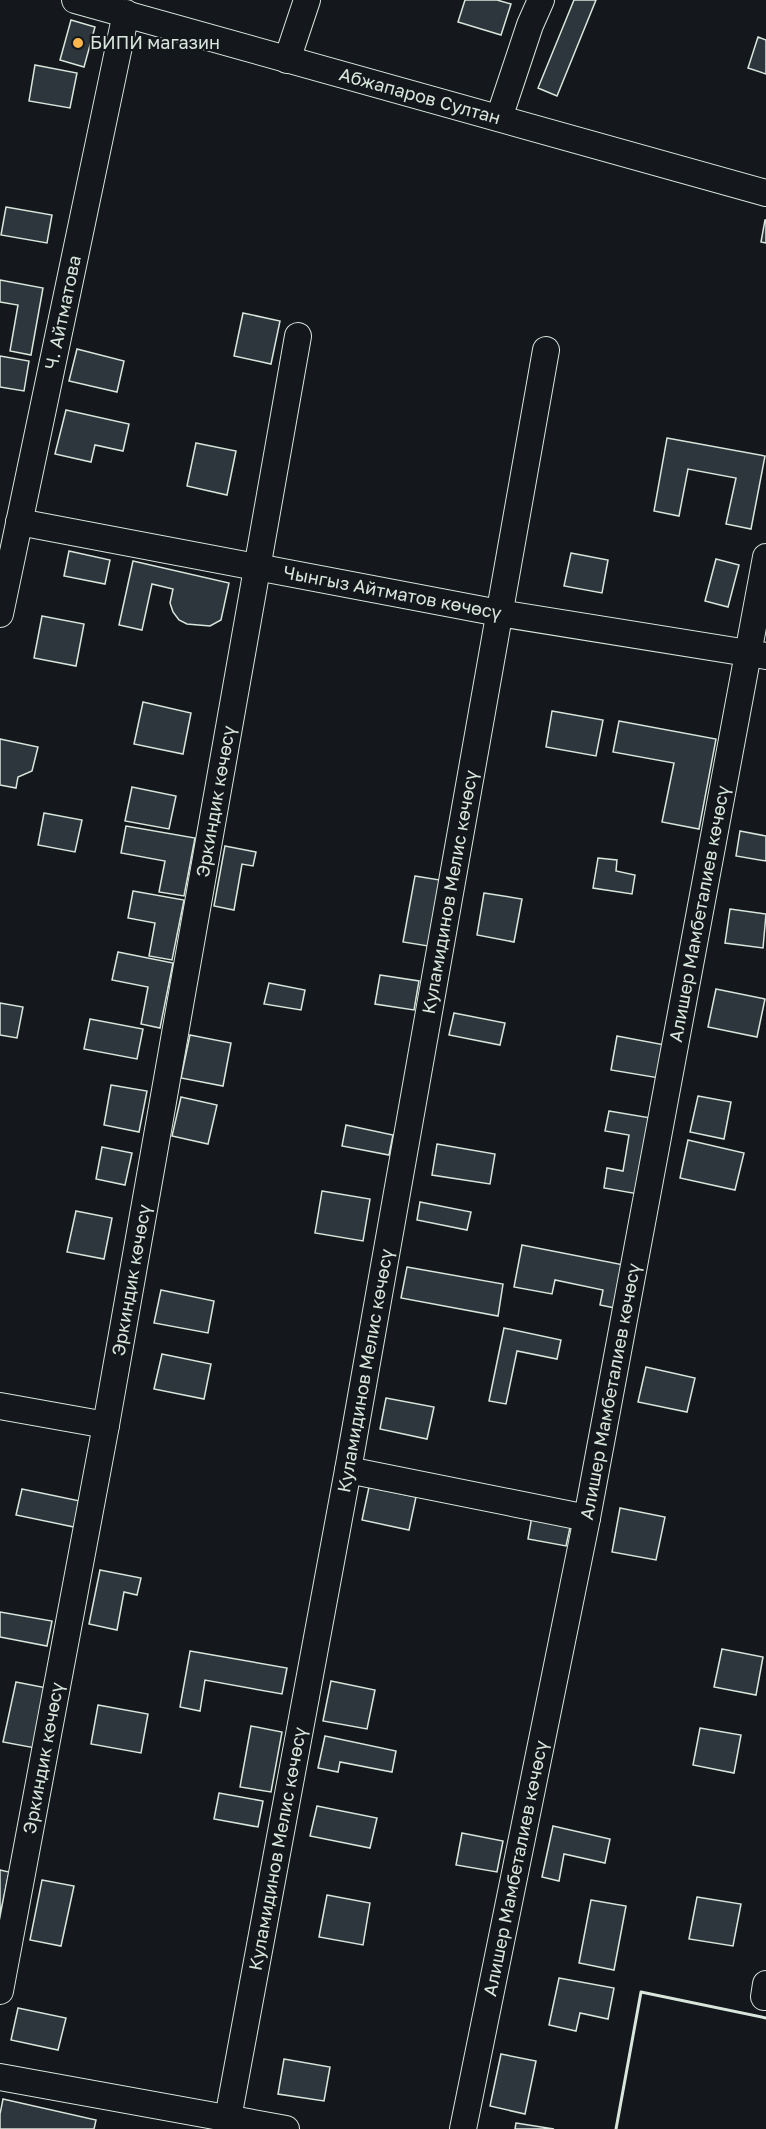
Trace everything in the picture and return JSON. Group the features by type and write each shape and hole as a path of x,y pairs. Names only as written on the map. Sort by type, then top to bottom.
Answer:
{"street":[{"name":"Абжапаров Султан","path":"75,0 766,193"},
{"path":"287,60 307,0"},
{"path":"499,118 530,25 541,0"},
{"name":"Ч. Айтматова","path":"0,614 126,14"},
{"name":"Эркиндик көчөсү","path":"0,1991 106,1425 298,336"},
{"name":"Куламидинов Мелис көчөсү","path":"227,2123 348,1470 546,350"},
{"name":"Чынгыз Айтматов көчөсү","path":"19,522 499,613 757,654"},
{"name":"Алишер Мамбеталиев көчөсү","path":"463,2129 587,1518 757,654 766,557"},
{"path":"0,1406 106,1425"},
{"path":"348,1470 587,1518"},
{"path":"0,2077 227,2123 286,2129"}],"building":[{"path":"465,0 497,0 511,4 501,35 458,22"},
{"path":"574,0 596,0 557,96 538,88"},
{"name":"БИПИ магазин","path":"71,20 95,27 84,67 60,60"},
{"path":"758,37 766,40 766,74 748,68"},
{"path":"35,65 77,73 70,108 29,101"},
{"path":"6,207 52,215 47,243 1,235"},
{"path":"766,220 766,243 761,242"},
{"path":"0,280 43,288 31,355 10,351 18,305 0,302"},
{"path":"243,313 280,321 271,364 234,356"},
{"path":"77,349 124,361 117,392 69,381"},
{"path":"0,356 29,361 24,391 0,387"},
{"path":"66,410 129,424 123,451 95,445 91,462 55,454"},
{"path":"667,438 765,456 751,529 726,524 736,478 688,469 679,516 654,511"},
{"path":"196,443 236,451 227,495 187,486"},
{"path":"69,551 110,560 105,584 64,576"},
{"path":"571,553 608,560 602,593 564,586"},
{"path":"716,559 739,565 728,607 705,601"},
{"path":"133,561 229,583 221,620 210,626 187,624 179,620 170,603 173,589 152,584 142,630 119,625"},
{"path":"42,616 84,624 76,666 34,658"},
{"path":"143,702 191,713 183,754 134,744"},
{"path":"552,711 603,720 596,756 546,747"},
{"path":"619,721 716,739 699,829 662,822 674,763 613,752"},
{"path":"0,739 38,747 32,771 18,777 16,788 0,785"},
{"path":"132,787 176,796 169,829 125,821"},
{"path":"44,813 82,820 75,852 38,845"},
{"path":"126,826 195,838 184,896 159,892 165,861 121,853"},
{"path":"740,831 766,836 766,861 736,856"},
{"path":"225,846 256,852 253,866 242,864 234,910 214,906"},
{"path":"598,858 617,860 616,871 635,875 632,894 593,888"},
{"path":"415,876 440,880 428,946 403,942"},
{"path":"133,891 184,900 172,960 149,956 155,923 128,918"},
{"path":"484,893 522,899 514,942 477,935"},
{"path":"730,909 766,914 763,948 725,943"},
{"path":"118,952 173,963 160,1028 141,1024 148,987 112,980"},
{"path":"380,975 419,981 414,1010 375,1004"},
{"path":"269,983 305,990 301,1010 264,1004"},
{"path":"716,989 765,999 757,1037 708,1027"},
{"path":"0,1003 23,1007 17,1038 0,1035"},
{"path":"454,1013 505,1023 500,1045 449,1035"},
{"path":"90,1019 143,1029 137,1059 84,1049"},
{"path":"190,1035 231,1043 223,1086 181,1078"},
{"path":"617,1036 665,1045 659,1078 611,1070"},
{"path":"111,1085 147,1091 139,1132 104,1125"},
{"path":"698,1096 731,1102 724,1139 690,1132"},
{"path":"181,1097 217,1105 208,1144 172,1136"},
{"path":"609,1111 651,1118 638,1194 604,1188 607,1168 623,1171 629,1135 605,1131"},
{"path":"346,1125 393,1135 389,1155 342,1146"},
{"path":"688,1140 744,1153 735,1190 680,1178"},
{"path":"437,1144 495,1154 490,1184 432,1175"},
{"path":"102,1147 132,1153 125,1185 96,1179"},
{"path":"322,1191 370,1199 363,1241 315,1233"},
{"path":"420,1202 471,1212 467,1230 417,1220"},
{"path":"76,1211 112,1218 104,1259 67,1252"},
{"path":"522,1245 624,1265 615,1308 600,1305 603,1290 555,1280 552,1294 514,1287"},
{"path":"407,1267 503,1284 498,1316 401,1298"},
{"path":"161,1290 214,1301 208,1333 154,1323"},
{"path":"504,1328 561,1340 557,1359 517,1351 506,1404 489,1401"},
{"path":"162,1354 211,1364 204,1399 154,1389"},
{"path":"646,1367 695,1378 687,1412 638,1402"},
{"path":"386,1398 434,1407 427,1439 380,1429"},
{"path":"369,1487 416,1497 409,1530 362,1520"},
{"path":"22,1489 80,1501 74,1527 16,1515"},
{"path":"620,1508 665,1517 656,1560 612,1552"},
{"path":"532,1516 571,1523 566,1546 528,1539"},
{"path":"100,1570 141,1578 137,1595 124,1592 117,1630 89,1624"},
{"path":"0,1612 52,1621 47,1646 0,1637"},
{"path":"722,1649 763,1657 756,1695 714,1687"},
{"path":"190,1651 287,1668 282,1694 205,1680 200,1711 180,1707"},
{"path":"331,1681 375,1690 367,1729 323,1721"},
{"path":"16,1682 47,1688 35,1748 3,1742"},
{"path":"98,1705 148,1714 141,1753 91,1744"},
{"path":"251,1726 282,1732 271,1792 240,1787"},
{"path":"700,1728 741,1735 734,1773 693,1765"},
{"path":"325,1736 396,1751 392,1772 340,1762 338,1772 318,1768"},
{"path":"219,1793 263,1801 258,1827 214,1819"},
{"path":"317,1806 377,1818 370,1848 310,1836"},
{"path":"553,1826 610,1839 605,1863 564,1854 559,1881 542,1877"},
{"path":"462,1833 503,1841 497,1872 456,1865"},
{"path":"0,1870 9,1872 0,1915"},
{"path":"42,1880 74,1886 61,1946 30,1940"},
{"path":"327,1895 370,1903 363,1945 319,1937"},
{"path":"697,1897 741,1904 733,1946 689,1939"},
{"path":"591,1900 626,1906 614,1970 579,1963"},
{"path":"559,1978 614,1988 608,2019 580,2013 576,2031 549,2025"},
{"path":"18,2008 66,2018 58,2050 11,2040"},
{"path":"501,2054 536,2061 525,2114 490,2106"},
{"path":"284,2059 330,2067 324,2101 278,2094"},
{"path":"3,2099 96,2120 94,2129 0,2129"},
{"path":"516,2123 554,2129 515,2129"}],"wall":[{"path":"616,2129 641,1992 766,2018"}],"place":[{"name":"БИПИ магазин","path":"78,43"}]}
